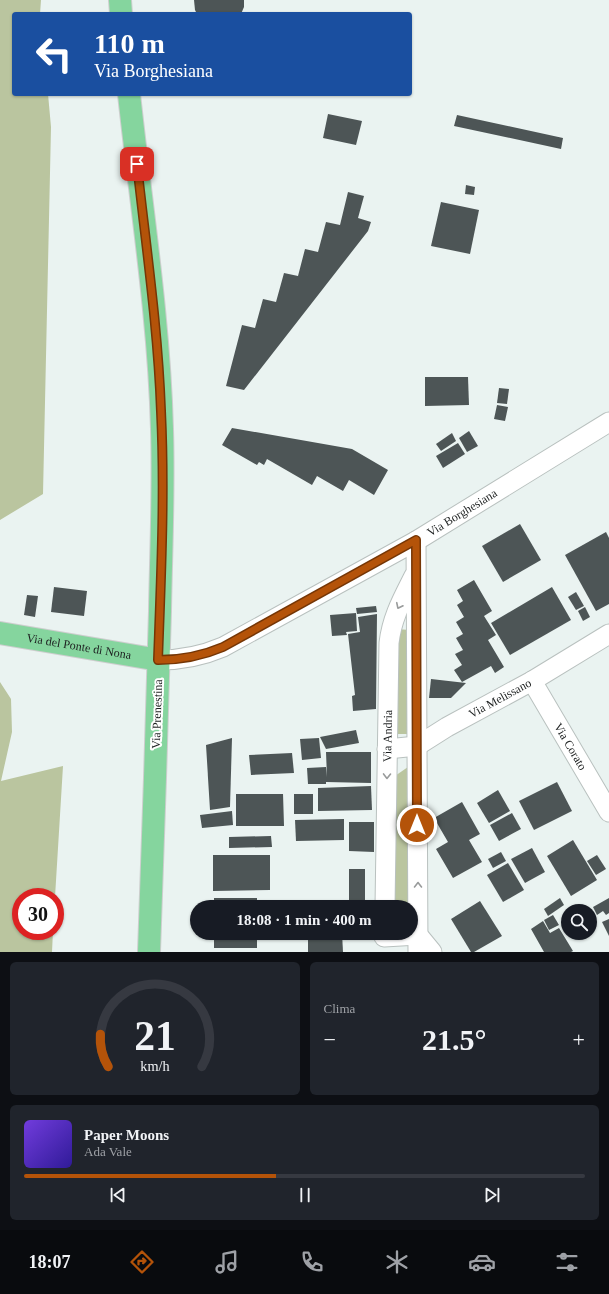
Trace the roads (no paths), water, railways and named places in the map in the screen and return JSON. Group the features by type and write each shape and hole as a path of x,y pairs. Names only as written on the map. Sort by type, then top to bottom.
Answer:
{"main road":[{"path":"120,0 121,12"},
{"name":"Via Prenestina","path":"129,96 154,314 162,411 162,502 149,952"},
{"name":"Via del Ponte di Nona","path":"0,633 158,660"}],"street":[{"name":"Via Borghesiana","path":"158,660 195,657 223,647 416,540 609,422"},
{"name":"Via Andria","path":"416,540 418,944"},
{"name":"Via Andria","path":"385,900 387,749 391,631 395,615 416,571"},
{"name":"Via Melissano","path":"387,749 417,746 447,727 532,681 609,634"},
{"name":"Via Corato","path":"532,681 609,812"},
{"path":"384,941 418,944 432,952"}]}
